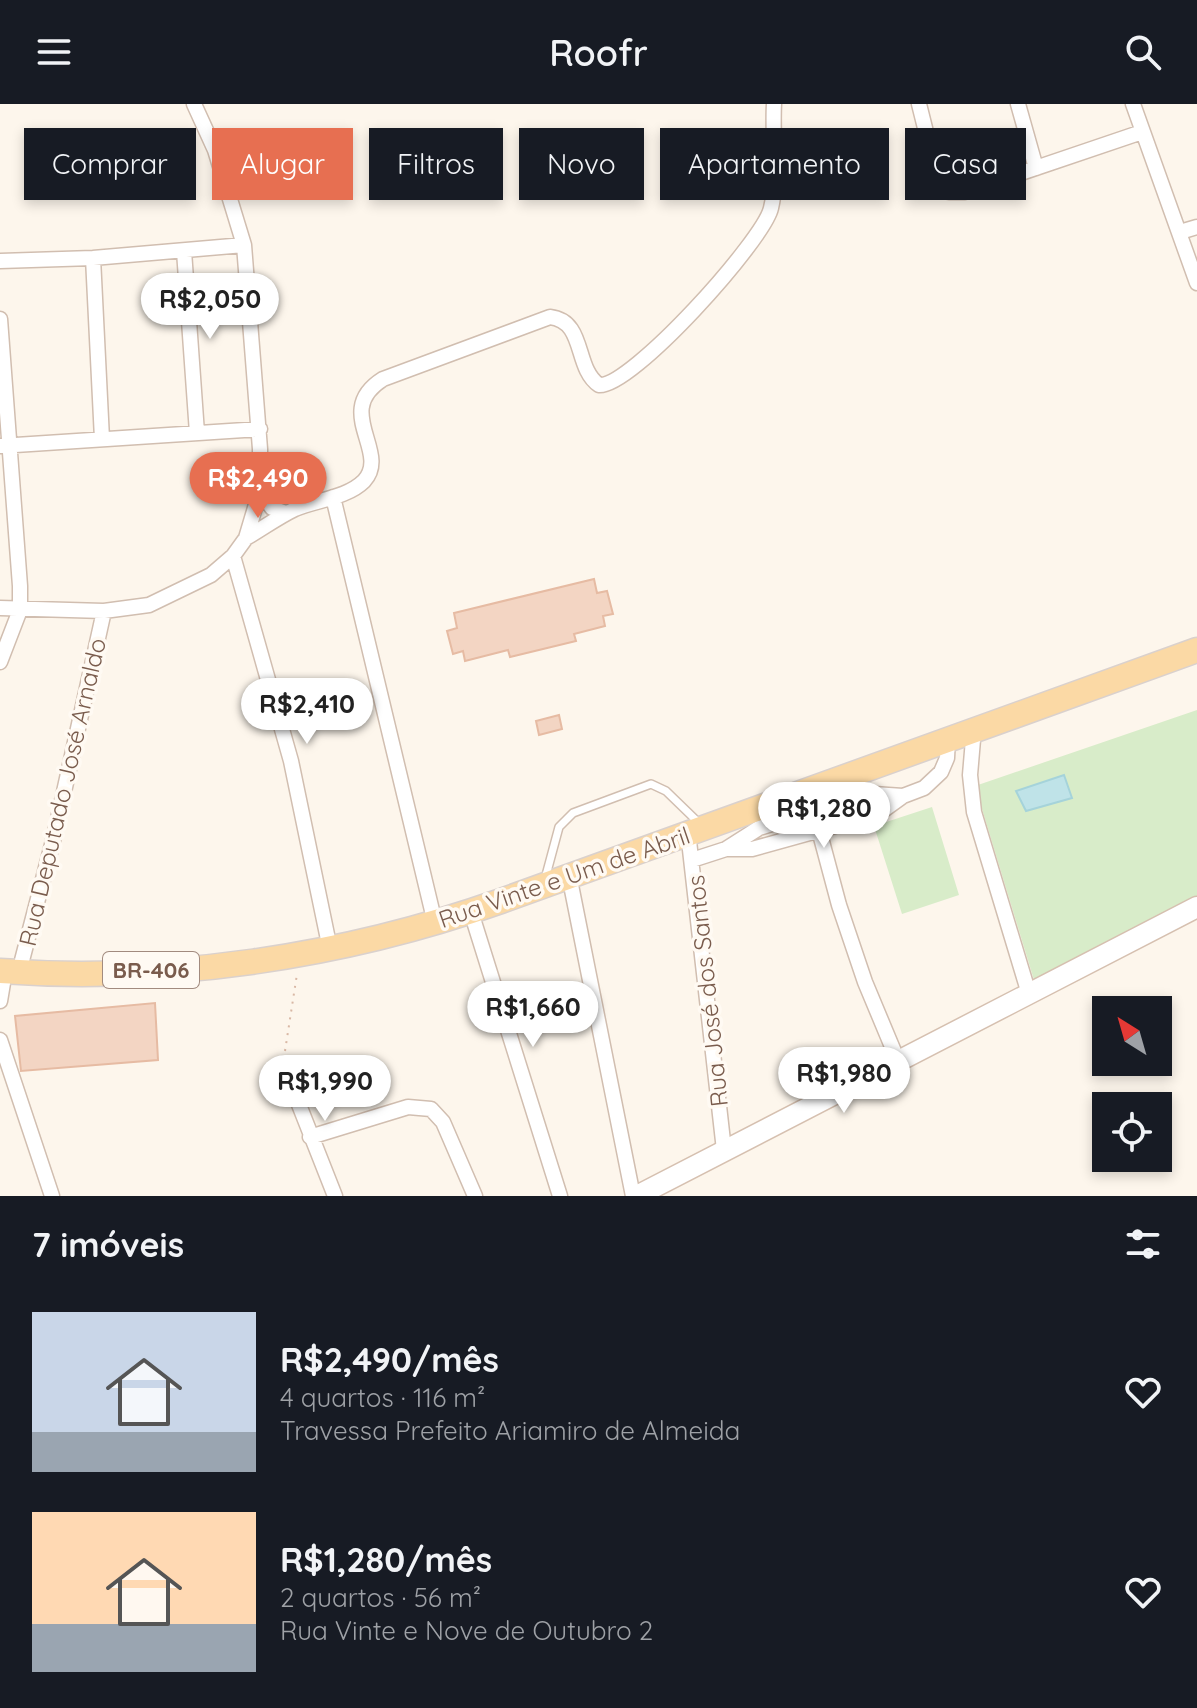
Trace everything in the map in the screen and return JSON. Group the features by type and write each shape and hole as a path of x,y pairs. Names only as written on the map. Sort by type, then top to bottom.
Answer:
{"main road":[{"name":"Rua Vinte e Um de Abril","path":"8,971 138,971 301,955 435,923 696,830 810,800 948,738 1197,650"}],"street":[{"path":"0,608 104,611 149,605 211,575 233,556 246,538 260,491 260,429 244,245 215,150 194,104"},
{"path":"246,538 286,513 350,490 368,474 370,457 361,406 368,391 383,379 550,317 559,319 571,328 587,374 599,385 617,380 638,367 677,329 765,221 772,204 774,104"},
{"path":"919,104 938,180 945,190 965,192 1142,132"},
{"path":"1018,104 1036,168"},
{"path":"1133,104 1197,283"},
{"path":"1180,232 1197,227"},
{"path":"0,261 93,258 244,245"},
{"path":"184,251 197,433"},
{"path":"93,258 102,439"},
{"path":"0,319 6,446 20,610 1,657"},
{"path":"6,446 260,429"},
{"path":"260,491 272,508 286,513"},
{"path":"333,497 435,923"},
{"path":"233,556 291,761 330,949"},
{"name":"Rua Deputado José Arnaldo","path":"0,1001 54,837 104,611"},
{"path":"974,728 970,775 974,812 1029,994"},
{"path":"726,849 752,849 878,814 903,796 924,788 941,772 947,758 948,738"},
{"path":"692,860 726,849 810,800 874,794 903,796"},
{"path":"810,800 865,982 898,1061"},
{"name":"Rua José dos Santos","path":"696,830 692,860 724,1150"},
{"path":"569,875 635,1196 1197,907"},
{"path":"471,912 560,1196"},
{"path":"0,1040 52,1196"},
{"path":"283,1064 335,1196"},
{"path":"310,1137 408,1107 431,1109 443,1122 475,1196"}],"lane":[{"path":"544,885 554,842 564,819 651,784 666,791 696,830"}],"path":[{"path":"283,1064 301,955"}],"green space":[{"path":"1197,710 1197,899 1034,980 975,786"},
{"path":"932,807 959,895 902,914 874,826"}],"water":[{"path":"1064,775 1072,798 1026,811 1016,791"}],"building":[{"path":"594,579 597,593 607,591 613,614 603,616 605,626 574,634 576,641 510,657 508,650 465,661 463,651 453,654 447,631 457,628 454,613"},
{"path":"559,715 562,729 539,735 536,721"},
{"path":"155,1003 158,1060 21,1071 15,1016"}]}
